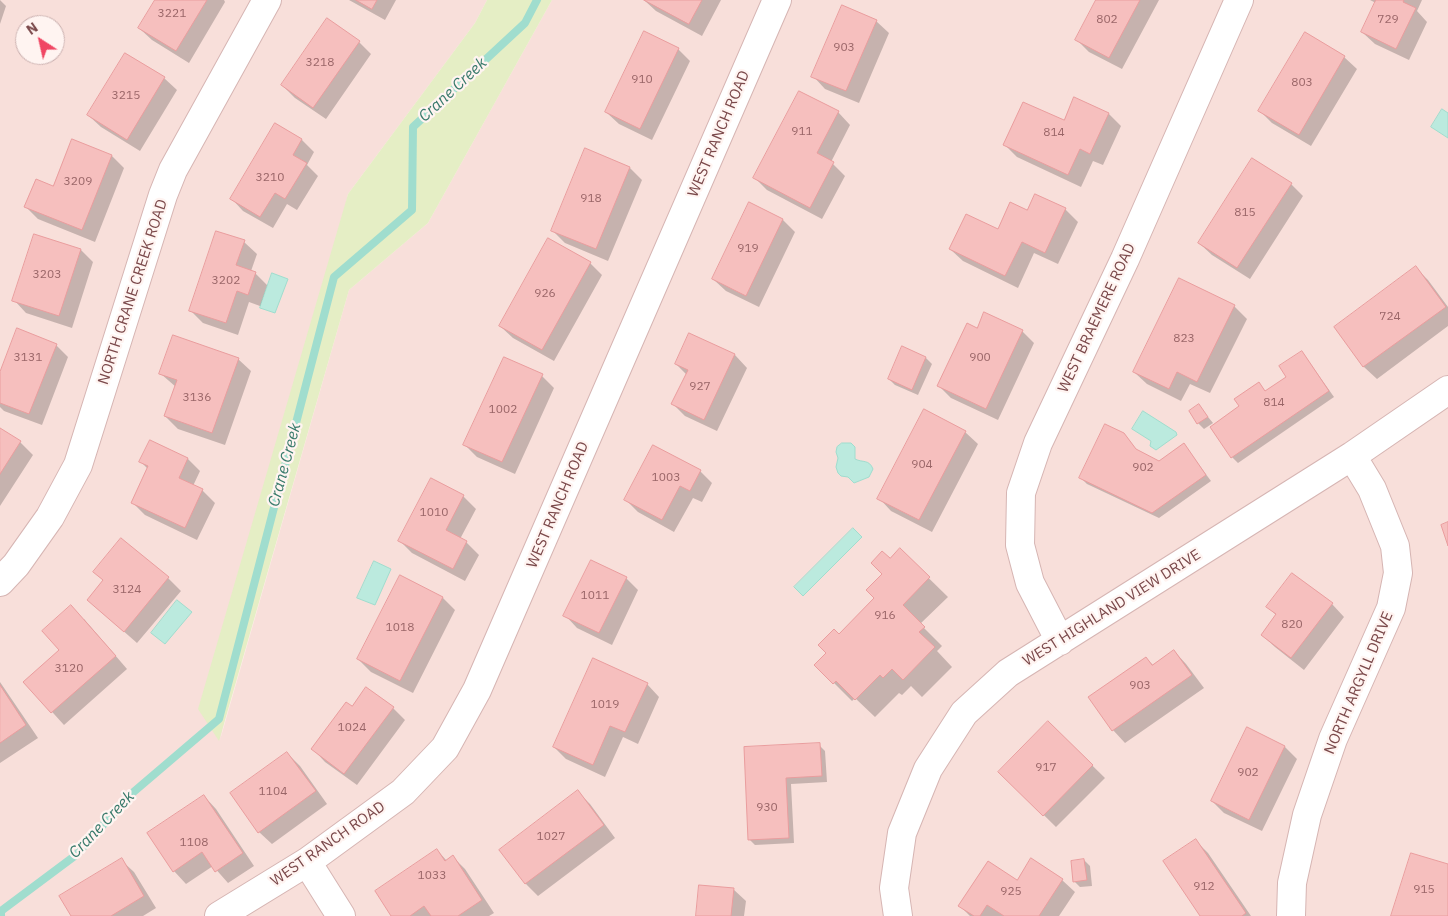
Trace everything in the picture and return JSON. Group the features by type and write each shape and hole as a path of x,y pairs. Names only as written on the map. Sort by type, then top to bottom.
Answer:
{"street":[{"name":"NORTH CRANE CREEK ROAD","path":"0,582 16,565 50,517 78,465 163,195 173,170 267,0"},
{"name":"WEST RANCH ROAD","path":"219,916 307,862 403,792 445,748 477,690 777,0"},
{"name":"WEST BRAEMERE ROAD","path":"1060,641 1030,583 1022,555 1020,545 1021,493 1038,443 1125,259 1239,0"},
{"name":"WEST HIGHLAND VIEW DRIVE","path":"898,916 894,888 902,833 928,769 964,713 1008,673 1352,456 1448,390"},
{"name":"NORTH ARGYLL DRIVE","path":"1290,916 1292,883 1308,815 1333,739 1391,608 1398,573 1395,546 1372,489 1352,456"},
{"path":"307,862 341,916"}],"shaded area":[{"path":"0,0 487,0 475,23 348,194 220,740 349,290 428,223 552,0 1448,0 1448,916 0,916"}],"green space":[{"path":"487,0 552,0 428,223 349,290 219,741 198,709 348,194 475,23"}],"water":[{"path":"1442,109 1448,113 1448,138 1431,127"},
{"path":"272,273 288,279 275,313 260,308"},
{"path":"1143,411 1176,432 1177,435 1156,450 1150,446 1151,441 1132,429"},
{"path":"842,443 851,443 855,447 855,459 868,462 873,469 869,477 854,483 848,477 841,476 838,473 836,452 837,447"},
{"path":"853,528 862,537 803,596 794,587"},
{"path":"374,561 391,569 375,605 357,598"},
{"path":"177,600 192,612 165,644 151,633"}],"building":[{"path":"155,0 207,0 176,51 138,28"},
{"path":"356,0 377,0 372,9"},
{"path":"644,0 702,0 689,24"},
{"path":"1096,0 1140,0 1109,58 1075,40"},
{"path":"1376,0 1404,0 1403,2 1416,8 1396,49 1361,32"},
{"path":"842,5 877,20 846,91 811,77"},
{"path":"327,18 360,41 313,108 281,85"},
{"path":"644,31 679,48 640,129 605,112"},
{"path":"1305,32 1345,56 1299,135 1258,111"},
{"path":"125,53 165,77 127,140 87,115"},
{"path":"799,91 839,111 817,153 834,162 810,208 753,178"},
{"path":"1074,97 1109,113 1090,154 1080,149 1068,175 1003,145 1023,102 1064,120"},
{"path":"275,123 302,139 293,155 307,163 285,199 275,193 260,217 230,199"},
{"path":"72,139 112,155 82,230 24,207 36,179 53,186"},
{"path":"585,148 630,167 596,249 551,231"},
{"path":"1252,158 1292,183 1237,268 1198,243"},
{"path":"1035,194 1066,208 1045,253 1022,242 1005,276 949,249 966,214 998,229 1010,202 1027,210"},
{"path":"749,202 783,219 746,296 712,279"},
{"path":"216,231 245,240 236,265 256,272 248,295 237,291 226,323 189,311"},
{"path":"34,234 81,249 59,316 12,301"},
{"path":"548,238 591,262 542,350 499,326"},
{"path":"1416,266 1446,307 1363,367 1334,327"},
{"path":"1179,278 1235,305 1197,382 1177,372 1169,389 1133,372"},
{"path":"984,312 1023,330 986,409 937,386 967,323 977,328"},
{"path":"17,328 57,344 29,414 0,403 0,372"},
{"path":"689,333 735,354 704,420 671,404 688,370 675,364"},
{"path":"173,335 239,358 212,433 164,416 177,380 159,374"},
{"path":"902,346 926,357 912,390 888,379"},
{"path":"1302,351 1329,391 1231,458 1210,427 1239,406 1234,399 1259,382 1265,391 1286,377 1279,366"},
{"path":"504,357 543,374 502,462 463,445"},
{"path":"1199,404 1208,417 1197,424 1189,411"},
{"path":"924,409 966,431 919,520 877,499"},
{"path":"1105,424 1124,433 1136,449 1159,461 1184,443 1206,475 1152,513 1079,478"},
{"path":"0,428 21,441 0,474"},
{"path":"150,440 188,458 179,478 203,489 185,528 131,503 148,466 139,462"},
{"path":"653,445 701,470 690,491 680,486 662,520 624,500"},
{"path":"431,478 464,495 446,530 467,541 453,569 398,541"},
{"path":"1448,522 1448,546 1441,525"},
{"path":"121,538 169,577 124,632 87,600 103,580 93,572"},
{"path":"900,548 930,577 903,605 925,627 919,632 935,647 903,680 892,669 883,678 880,675 855,700 836,681 833,684 814,665 826,653 818,645 834,629 839,634 874,598 866,590 882,574 871,563 882,551 890,558"},
{"path":"591,560 627,577 599,633 563,616"},
{"path":"1292,573 1333,603 1291,658 1261,635 1276,614 1266,607"},
{"path":"400,575 443,597 400,681 357,659"},
{"path":"71,605 116,656 51,713 23,682 59,650 42,631"},
{"path":"1174,650 1192,675 1112,731 1088,697 1146,657 1152,665"},
{"path":"593,658 648,683 625,732 610,726 593,765 553,747"},
{"path":"0,685 26,725 0,743"},
{"path":"366,687 394,707 344,774 311,749 346,702 352,706"},
{"path":"1048,721 1093,765 1043,816 998,772"},
{"path":"1247,727 1285,746 1249,820 1211,801"},
{"path":"820,743 822,776 786,778 789,838 748,840 744,747"},
{"path":"287,752 316,791 258,833 230,793"},
{"path":"578,790 604,825 525,884 499,850"},
{"path":"204,795 243,853 215,872 202,852 173,872 147,833"},
{"path":"1196,839 1246,913 1242,916 1200,916 1163,861"},
{"path":"437,849 445,861 453,855 482,900 458,916 431,916 424,906 410,916 391,916 375,891"},
{"path":"1411,853 1448,864 1448,916 1391,916"},
{"path":"122,858 144,896 111,916 71,916 59,896"},
{"path":"1031,858 1063,879 1039,916 1004,916 987,905 980,916 974,916 958,906 988,861 1017,880"},
{"path":"1084,859 1087,880 1073,882 1071,861"},
{"path":"699,885 734,888 731,916 696,916"}],"waterway":[{"name":"Crane Creek","path":"1,916 1,911 76,855 130,795 219,719 334,277 412,210 413,127 525,23 537,0"}]}
